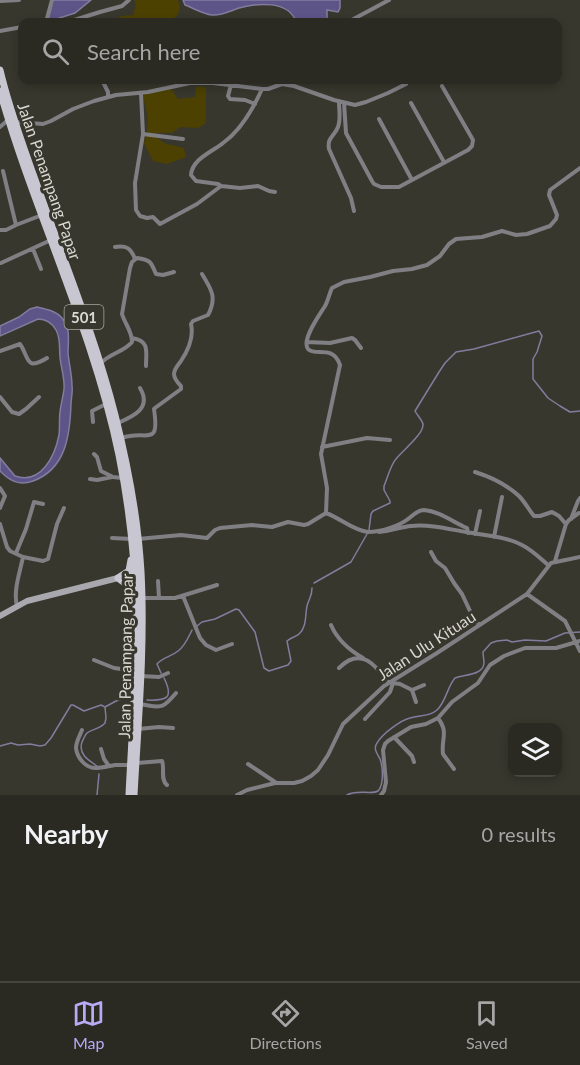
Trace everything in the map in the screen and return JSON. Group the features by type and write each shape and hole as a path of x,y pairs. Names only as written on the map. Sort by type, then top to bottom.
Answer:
{"main road":[{"name":"Jalan Penampang Papar","path":"0,70 11,121 83,327 106,404 119,455 135,539 134,555 138,579"},
{"name":"Jalan Penampang Papar","path":"0,91 101,364 121,439 135,539 139,598 138,729 129,795"},
{"path":"118,578 129,571 130,561 134,555"},
{"path":"118,578 139,598"},
{"path":"0,616 27,601 118,578 138,579"},
{"name":"Jalan Penampang Papar","path":"134,795 134,688 138,676"},
{"path":"134,688 137,688 138,676"}],"street":[{"path":"0,1 19,0"},
{"path":"47,18 52,0"},
{"path":"81,18 122,6 129,0"},
{"path":"355,18 389,0"},
{"path":"0,31 18,28"},
{"path":"105,84 108,98"},
{"path":"0,127 11,121 43,124 83,105 116,95 141,93 185,84"},
{"path":"222,84 268,89 278,84"},
{"path":"289,84 339,102 355,105 371,101 406,84"},
{"path":"231,85 228,97 230,99 245,100 255,104"},
{"path":"344,103 345,127 348,137 374,184 396,188 472,146 473,142 442,86"},
{"path":"262,89 255,104 235,133 199,160 192,168 191,175 196,181 220,186 240,188 258,186 275,192"},
{"path":"141,93 143,134 135,183 136,210 140,216 147,219 153,217 159,224 163,223 197,204 220,186"},
{"path":"339,102 339,123 328,145 351,198 354,211"},
{"path":"411,103 444,162"},
{"path":"379,119 412,180"},
{"path":"143,134 183,139"},
{"path":"326,513 327,488 322,463 322,447 340,364 337,358 328,352 310,351 307,342 331,290 340,283 427,265 440,256 456,238 482,237 502,231 521,235 550,226 557,215 549,198 549,192 580,168"},
{"path":"3,171 16,225"},
{"path":"0,230 6,230 42,215"},
{"path":"1,263 51,240"},
{"path":"114,247 128,247 132,250 135,259"},
{"path":"33,249 41,269"},
{"path":"101,364 107,357 129,346 132,338 122,311 129,268 135,259"},
{"path":"135,259 152,263 158,275 174,272"},
{"path":"121,439 133,435 145,436 153,432 156,427 154,409 181,389 174,374 192,337 191,324 208,315 212,305 212,290 202,274"},
{"path":"132,338 145,344 146,366"},
{"path":"307,342 330,344 352,338 361,348"},
{"path":"0,351 20,344 26,359 32,363 38,363 47,358"},
{"path":"117,423 135,415 142,408 144,396 140,388"},
{"path":"0,397 12,412 18,414 39,397"},
{"path":"93,422 92,411 106,404"},
{"path":"322,447 365,438 390,440"},
{"path":"94,454 98,459 100,471 113,477"},
{"path":"476,472 517,494 534,516 552,512 566,524"},
{"path":"90,479 123,478"},
{"path":"0,508 4,496 1,491"},
{"path":"494,537 502,497"},
{"path":"571,519 580,498"},
{"path":"16,554 34,502 43,504"},
{"path":"0,524 7,547 23,557 43,561 48,559 56,527 64,508"},
{"path":"373,532 408,520 420,510 430,511 450,519 467,528 468,533"},
{"path":"475,534 480,511"},
{"path":"112,538 135,539 181,535 207,538 220,528 272,526 288,522 309,524 326,513"},
{"path":"326,513 367,532 391,531 416,526 444,527 494,537 522,544 548,565"},
{"path":"554,561 566,524 579,513"},
{"path":"404,527 408,520"},
{"path":"431,552 436,561 447,570 479,625"},
{"path":"17,606 23,557"},
{"name":"Jalan Ulu Kituau","path":"237,795 275,783 302,781 311,776 328,755 343,724 390,682 527,594 548,565 554,561 580,557"},
{"path":"158,580 159,598"},
{"path":"139,598 166,599 217,585"},
{"path":"527,594 565,621 572,636 578,642 580,651"},
{"path":"183,596 200,638 206,645 216,650 232,644"},
{"path":"331,625 339,639 357,655 368,660 390,682 412,690 416,702"},
{"path":"381,795 386,782 383,750 385,744 394,736 411,727 426,724 438,718 452,702 476,685 495,661 525,648 556,648 578,642"},
{"path":"339,668 345,662 355,658 368,660"},
{"path":"94,660 138,676 159,677 168,673"},
{"path":"365,719 390,692 390,682"},
{"path":"412,690 423,685"},
{"path":"139,704 164,706 176,693"},
{"path":"438,718 444,731 443,754 454,769"},
{"path":"138,729 173,728"},
{"path":"82,730 76,749 84,764 96,768 162,761 164,780 167,785"},
{"path":"394,736 412,756 414,762"},
{"path":"101,749 109,766"},
{"path":"248,764 275,783"}],"shaded area":[{"path":"53,0 91,0 75,13 59,18 48,18"},
{"path":"134,0 178,0 179,8 173,18 118,18 133,15 136,5"},
{"path":"183,0 340,0 338,12 327,10 327,18 294,18 287,10 263,4 212,15 185,5"},
{"path":"196,87 206,87 206,123 198,128 180,127 172,133 156,133 156,137 164,143 184,148 186,157 167,164 153,161 144,143 148,121 144,93 171,89 178,99 195,97"},
{"path":"37,307 57,314 67,326 72,378 69,427 64,450 53,468 44,476 33,481 19,483 0,471 0,458 15,476 24,478 39,473 45,467 54,452 59,435 64,389 59,337 51,323 38,319 0,336 0,326"}],"waterway":[{"path":"369,530 373,511 390,503 384,486 392,464 422,428 423,424 415,411 445,363 456,352 539,331 542,336 533,359 533,379 548,398 570,412 580,411"},
{"path":"314,583 351,562 367,534"},
{"path":"197,626 236,609 239,610 255,632 264,668 269,671 288,665 291,661 287,641 302,631 312,588"},
{"path":"161,673 157,664 180,649 192,630"},
{"path":"347,795 355,792 378,791 382,776 381,762 375,749 379,739 402,721 431,714 437,710 455,678 477,672 483,667 483,652 491,643 507,640 512,642 546,641 565,633 580,632"},
{"path":"147,700 160,700 167,697 168,690 164,678"},
{"path":"105,707 126,698"},
{"path":"0,746 11,743 45,745 71,705 84,711 101,705 105,707 105,723 87,733 81,746 85,756 97,766"},
{"path":"97,795 99,774"}]}
